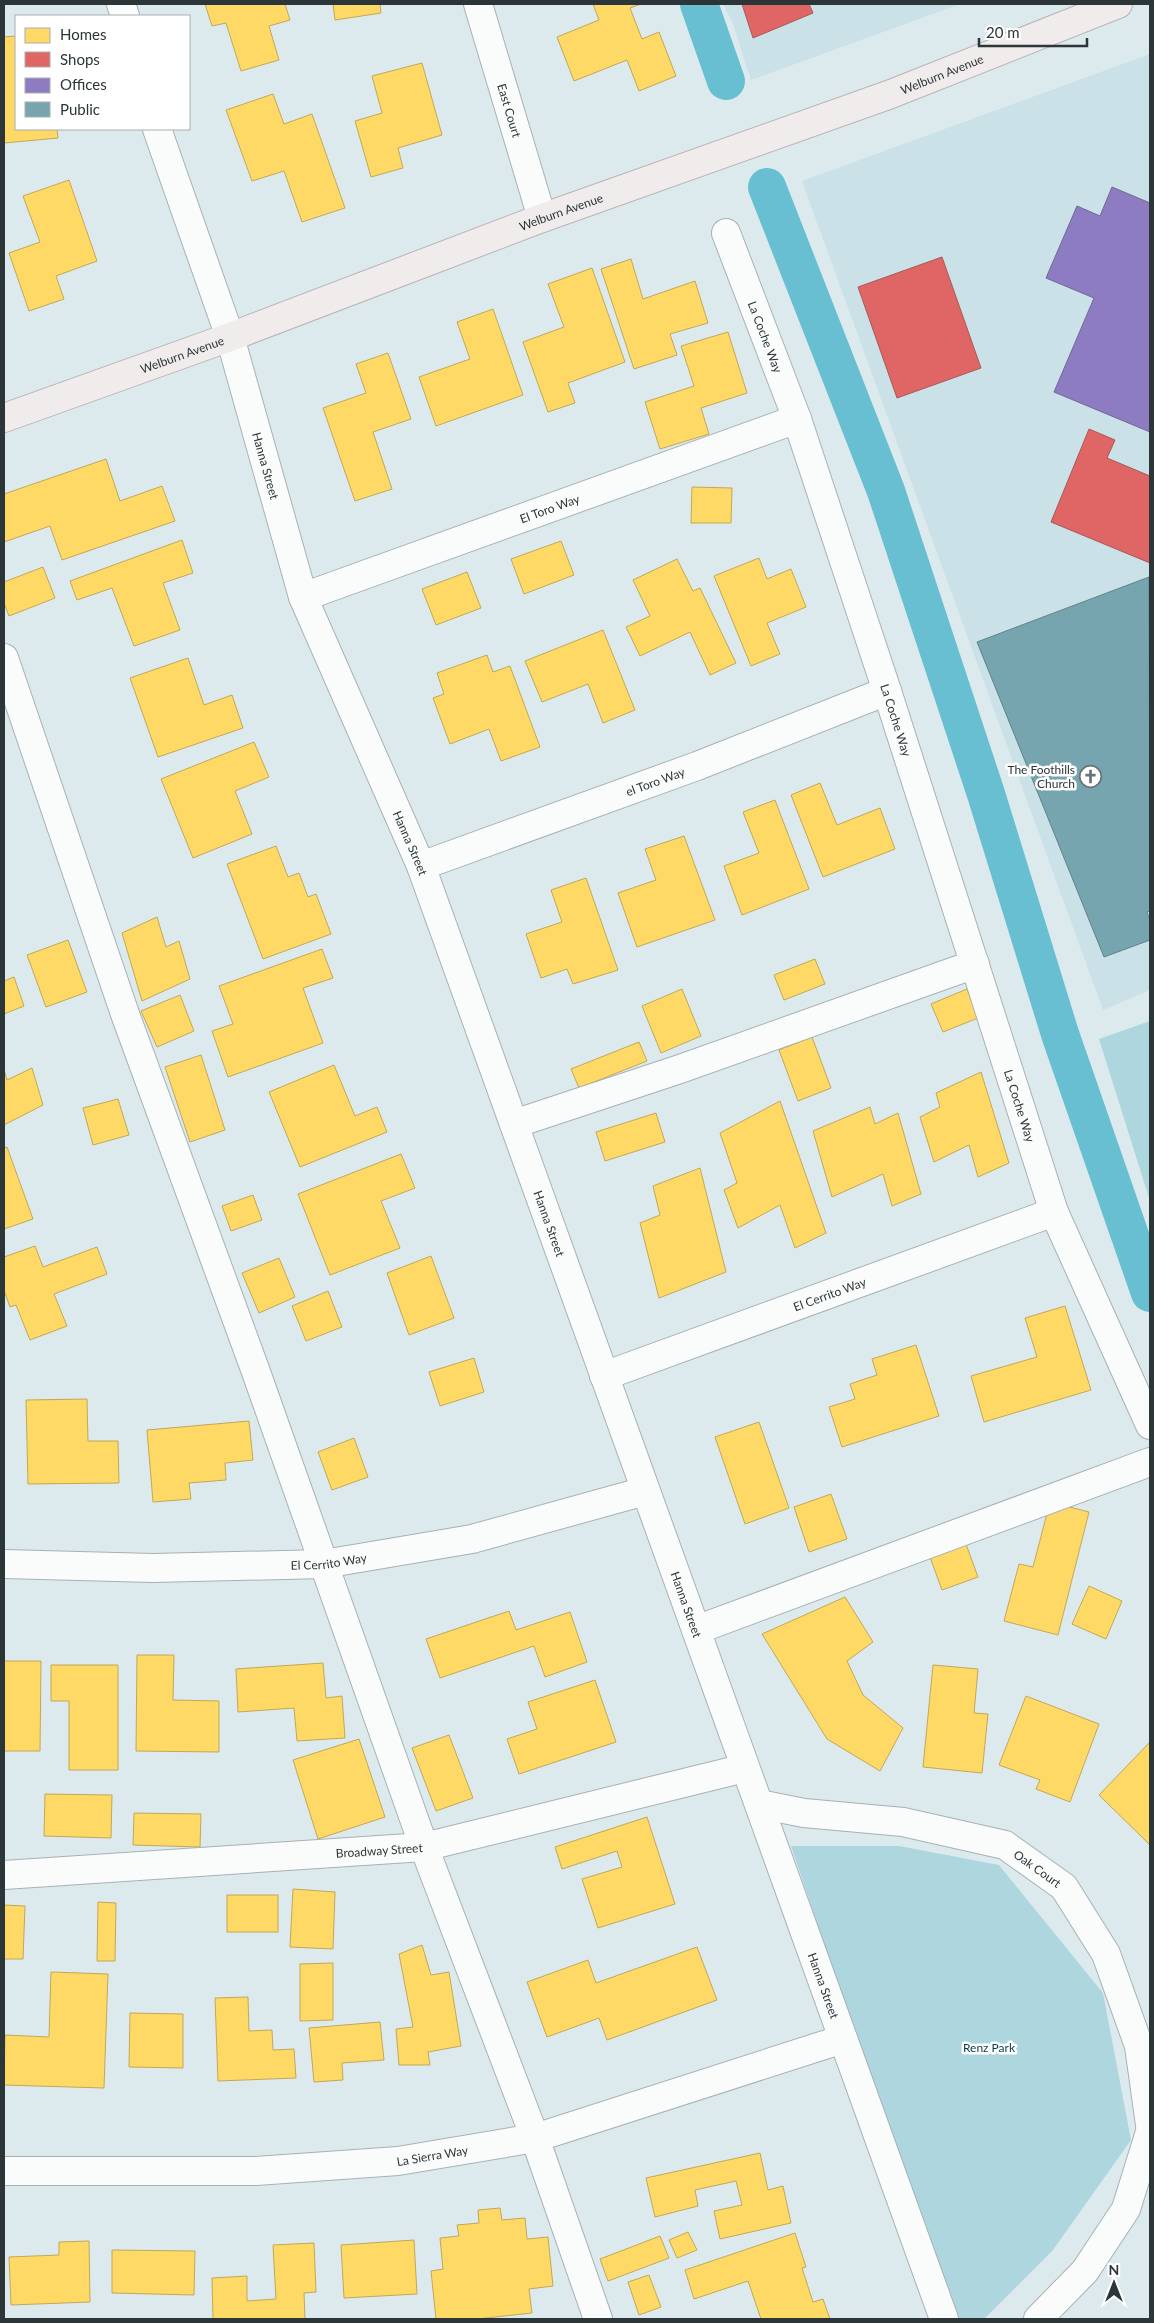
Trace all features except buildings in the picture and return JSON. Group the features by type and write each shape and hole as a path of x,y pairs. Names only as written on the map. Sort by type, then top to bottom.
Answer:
{"main road":[{"name":"Welburn Avenue","path":"4,418 230,337 542,218 891,94 1118,4"}],"street":[{"name":"East Court","path":"478,4 542,218"},
{"name":"Hanna Street","path":"157,130 230,337 303,597 421,866 843,2039 936,2317"},
{"name":"La Coche Way","path":"726,233 797,419 887,691 1054,1212 1150,1425"},
{"name":"El Toro Way","path":"303,597 797,419"},
{"path":"4,658 125,1014 424,1846 535,2138 598,2319"},
{"name":"el Toro Way","path":"421,866 697,766 887,691"},
{"path":"514,1124 680,1069 975,964"},
{"name":"El Cerrito Way","path":"604,1376 1054,1212"},
{"path":"696,1630 1150,1462"},
{"name":"El Cerrito Way","path":"4,1564 153,1568 324,1564 472,1539 646,1491"},
{"name":"Broadway Street","path":"4,1876 424,1846 745,1768"},
{"name":"Oak Court","path":"759,1804 804,1813 904,1822 1005,1845 1064,1887 1106,1954 1139,2046 1150,2125"},
{"name":"La Sierra Way","path":"4,2171 256,2171 398,2161 535,2138 843,2039"},
{"path":"1038,2319 1085,2271 1126,2209 1150,2132"}],"shaded area":[{"path":"723,4 960,4 751,80 732,21"},
{"path":"1150,54 1150,990 1103,1010 802,181"}],"green space":[{"path":"1150,1021 1150,1201 1099,1039"},
{"name":"Renz Park","path":"791,1846 899,1846 999,1865 1103,1993 1131,2140 1053,2250 984,2319 952,2319"}],"waterway":[{"path":"699,4 726,81"},
{"path":"767,187 886,491 986,794 1060,1034 1150,1293"}],"place":[{"name":"The Foothills Church","path":"1091,776"}]}
